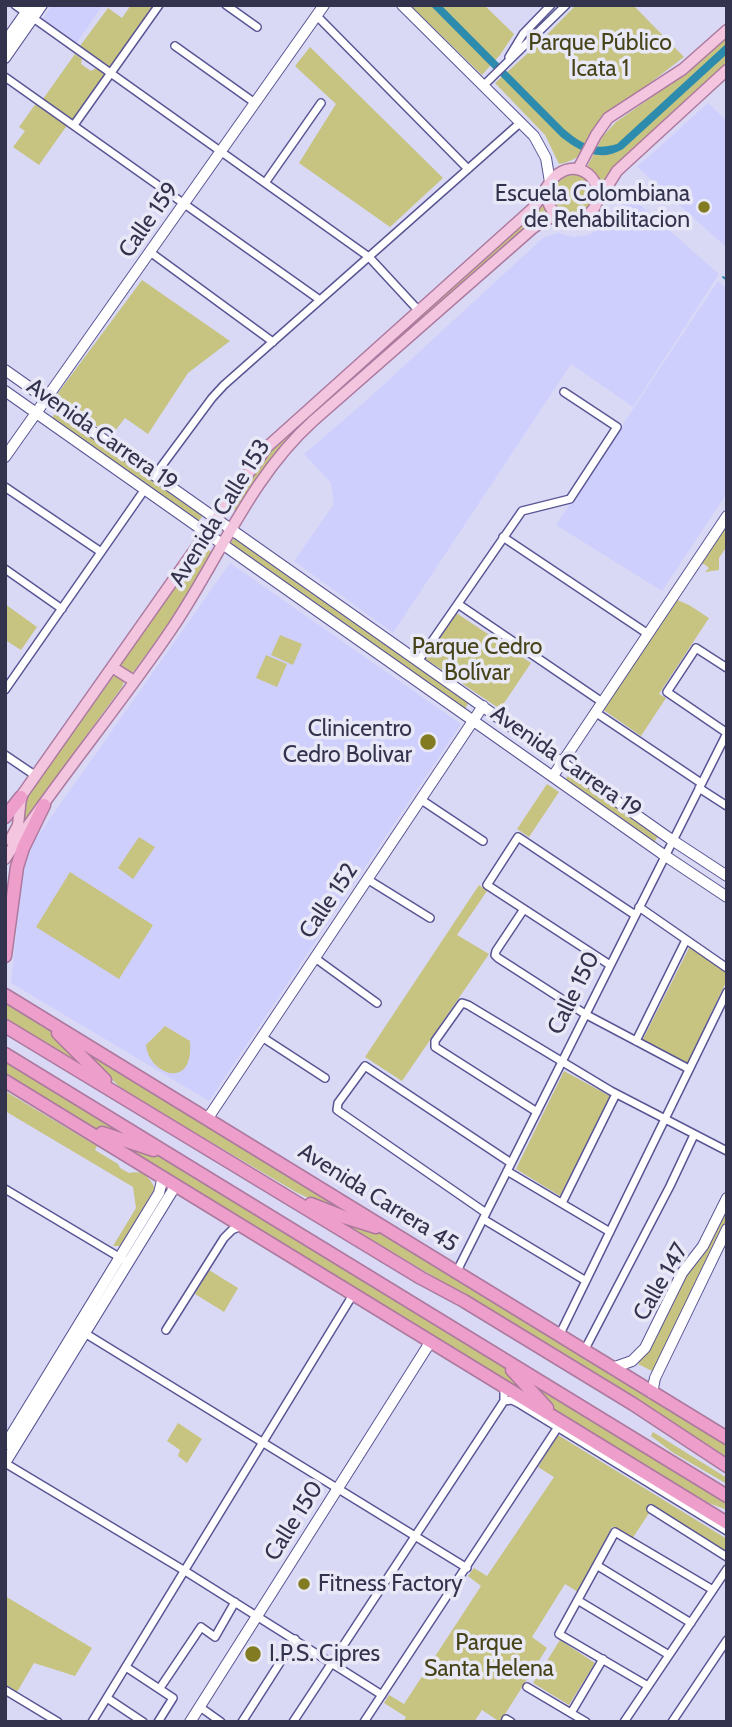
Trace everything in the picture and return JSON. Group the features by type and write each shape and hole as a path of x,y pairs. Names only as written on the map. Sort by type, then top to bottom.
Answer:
{"highway":[{"path":"5,819 21,797"},
{"path":"5,956 17,867 44,805"},
{"path":"5,984 20,1004"},
{"name":"Avenida Carrera 45","path":"5,995 723,1437"},
{"path":"46,1020 120,1095"},
{"name":"Avenida Carrera 45","path":"5,1026 565,1362 727,1466"},
{"path":"5,1054 727,1496"},
{"path":"5,1081 354,1293 560,1425 727,1522"},
{"path":"78,1125 178,1159"},
{"path":"276,1190 344,1217 397,1234"},
{"path":"499,1357 560,1425"},
{"path":"694,1502 727,1514"}],"main road":[{"path":"578,169 591,142 608,118 683,69 727,30"},
{"path":"596,207 598,192 595,181 585,172 578,169 563,171 549,184 549,204 557,216 569,221 581,219 596,207 606,185 617,171 727,70"},
{"name":"Avenida Calle 153","path":"5,847 19,825 21,797 272,441 531,209 549,184"},
{"name":"Avenida Calle 153","path":"5,859 173,628 268,470 295,438 533,228 557,216"},
{"path":"112,667 134,681"}],"street":[{"path":"15,5 30,12 369,257 418,310"},
{"path":"5,42 30,12 41,5"},
{"path":"74,125 159,5"},
{"path":"226,5 257,27"},
{"name":"Calle 159","path":"5,457 324,5"},
{"path":"402,5 534,136 548,166 549,184"},
{"path":"505,64 523,34 551,5"},
{"path":"484,85 566,5"},
{"path":"5,58 30,12"},
{"path":"317,16 468,169"},
{"path":"175,46 255,103"},
{"path":"5,77 320,300"},
{"path":"265,183 321,103"},
{"path":"155,475 212,398 521,122"},
{"path":"150,252 273,342"},
{"name":"Avenida Carrera 19","path":"5,370 727,876"},
{"name":"Avenida Carrera 19","path":"5,391 727,897"},
{"path":"419,660 522,511 570,499 617,427 564,392"},
{"path":"5,486 101,552"},
{"path":"6,686 145,489"},
{"path":"553,776 727,516"},
{"path":"503,537 648,634"},
{"path":"5,569 62,609"},
{"path":"458,604 602,702"},
{"path":"727,668 696,648 667,692 727,733"},
{"name":"Calle 152","path":"208,1118 483,706"},
{"path":"595,712 727,806"},
{"name":"Calle 150","path":"457,1271 672,840 725,743 727,733"},
{"path":"5,755 36,776"},
{"path":"420,799 483,841"},
{"path":"610,965 487,886 518,837 727,968"},
{"path":"367,879 430,918"},
{"path":"524,909 495,956 586,1014 690,1069"},
{"path":"636,1041 686,940"},
{"path":"315,958 377,1003"},
{"path":"559,1336 727,992"},
{"path":"537,1112 435,1046 435,1041 462,1003 616,1094 727,1151"},
{"path":"262,1037 325,1078"},
{"path":"511,1163 365,1066 338,1103 337,1110 485,1216 586,1281"},
{"path":"562,1203 616,1094"},
{"path":"584,1351 694,1135"},
{"path":"507,1171 610,1232"},
{"path":"124,1260 159,1193 163,1177"},
{"path":"176,1185 124,1260 5,1463 185,1571 382,1695"},
{"path":"5,1189 124,1260"},
{"name":"Calle 147","path":"612,1368 632,1361 645,1348 682,1273 703,1246 727,1198"},
{"path":"223,1213 227,1224 224,1238"},
{"path":"166,1331 224,1238 243,1225"},
{"name":"Calle 147","path":"652,1393 655,1378 727,1229"},
{"path":"92,1722 354,1293"},
{"path":"81,1330 467,1567"},
{"path":"5,1445 81,1330"},
{"name":"Calle 150","path":"190,1722 431,1341"},
{"path":"293,1722 504,1401 503,1386"},
{"path":"504,1401 515,1401 560,1425 727,1531"},
{"path":"364,1722 560,1425"},
{"path":"651,1509 727,1557"},
{"path":"648,1686 559,1634 615,1532 713,1590"},
{"path":"598,1566 691,1623"},
{"path":"624,1722 727,1569"},
{"path":"579,1601 669,1655"},
{"path":"160,1688 201,1627 215,1637 235,1602"},
{"path":"242,1722 295,1639"},
{"path":"672,1722 727,1640"},
{"path":"571,1713 603,1660"},
{"path":"126,1667 173,1698 158,1722"},
{"path":"527,1687 586,1722"},
{"path":"5,1690 58,1722"},
{"path":"107,1698 143,1722"},
{"path":"200,1707 221,1722"}],"shaded area":[{"path":"52,5 103,5 76,44 42,20"},
{"path":"430,5 441,5 564,129 576,139 594,146 617,144 727,43 727,54 623,149 606,155 590,154 561,137"},
{"name":"Escuela Colombiana de Rehabilitacion","path":"708,103 727,121 727,248 637,167"},
{"path":"630,196 719,274 633,407 571,364 393,633 294,561 334,504 331,483 304,454 543,238 558,233 573,237 589,235 600,228"},
{"path":"718,281 727,289 727,493 662,591 556,525"},
{"path":"230,563 461,724 209,1101 11,983 23,867 32,844"}],"green space":[{"path":"131,5 155,5 110,67 80,46 108,8 122,18"},
{"path":"410,5 484,5 514,34 482,75"},
{"name":"Parque Público Icata 1","path":"576,5 633,5 684,57 600,121 580,154 559,164 545,135 495,83"},
{"path":"727,35 727,66 601,187 586,169 603,136 616,122 679,78"},
{"path":"310,47 443,178 390,227 299,163 336,104 295,66"},
{"path":"75,54 82,59 81,64 91,71 96,68 105,75 72,121 43,99"},
{"path":"37,102 68,124 39,165 13,147 25,131 19,127"},
{"path":"574,175 588,181 594,195 588,209 574,215 560,209 554,195 560,181"},
{"path":"545,201 549,212 293,434 274,455 236,511 230,507 268,451"},
{"path":"142,280 230,341 188,373 148,434 125,418 111,436 55,397"},
{"path":"57,410 204,514 199,521 52,418"},
{"path":"727,521 727,546 719,558 719,570 705,572 709,568 704,564 697,565"},
{"path":"234,538 263,555 470,700 465,709 230,544"},
{"path":"202,545 213,553 175,616 134,671 131,673 120,668 119,663"},
{"path":"675,599 709,618 659,694 666,698 641,736 602,709"},
{"path":"5,604 37,627 21,650 5,640"},
{"name":"Parque Cedro Bolívar","path":"455,612 531,663 500,709 424,658"},
{"path":"280,635 302,644 293,665 271,655"},
{"path":"266,655 287,664 277,687 256,678"},
{"path":"115,674 125,679 122,687 25,819 23,802"},
{"path":"571,772 659,835 653,844 564,781"},
{"path":"547,784 559,792 529,837 517,829"},
{"path":"139,837 155,847 133,879 118,868"},
{"path":"70,872 153,925 119,979 36,927"},
{"path":"479,885 487,891 457,935 489,954 402,1081 365,1057"},
{"path":"690,946 727,971 727,980 687,1064 642,1041"},
{"path":"5,1001 43,1024 84,1065 5,1019"},
{"path":"165,1026 190,1041 185,1068 178,1072 170,1073 154,1064 146,1045"},
{"path":"65,1037 372,1223 326,1207 296,1192 141,1101 120,1087"},
{"path":"5,1060 137,1138 135,1141 84,1125 5,1078"},
{"path":"564,1071 610,1096 560,1196 516,1169"},
{"path":"5,1091 97,1146 95,1150 120,1168 129,1173 142,1173 150,1180 155,1188 120,1246 113,1246 136,1208 133,1187 5,1111"},
{"path":"110,1140 152,1151 484,1352 508,1370 541,1406"},
{"path":"727,1208 727,1219 654,1372 638,1364 650,1348 684,1278 711,1241"},
{"path":"340,1221 385,1233 691,1419 702,1430 727,1446 727,1457 510,1322"},
{"path":"209,1270 238,1288 224,1312 195,1294"},
{"path":"526,1380 727,1502 727,1510 709,1503 561,1418"},
{"path":"178,1423 202,1439 187,1463 178,1456 180,1450 167,1441"},
{"path":"653,1432 727,1478 727,1484 672,1452 651,1436"},
{"name":"Parque Santa Helena","path":"558,1435 727,1539 727,1554 653,1507 632,1539 612,1527 578,1592 565,1584 532,1637 547,1648 500,1722 482,1710 474,1722 403,1722 406,1717 384,1703 389,1695 404,1704 481,1586 468,1576 474,1568 487,1576 554,1477 538,1467"},
{"path":"5,1596 92,1648 75,1676 34,1663 17,1692 5,1684"},
{"path":"560,1640 595,1663 569,1705 533,1683"}],"waterway":[{"path":"723,277 727,280"}],"place":[{"name":"Escuela Colombiana de Rehabilitacion","path":"704,207"},
{"name":"Clinicentro Cedro Bolivar","path":"428,742"},
{"name":"Fitness Factory","path":"304,1584"},
{"name":"I.P.S. Cipres","path":"253,1654"}]}
